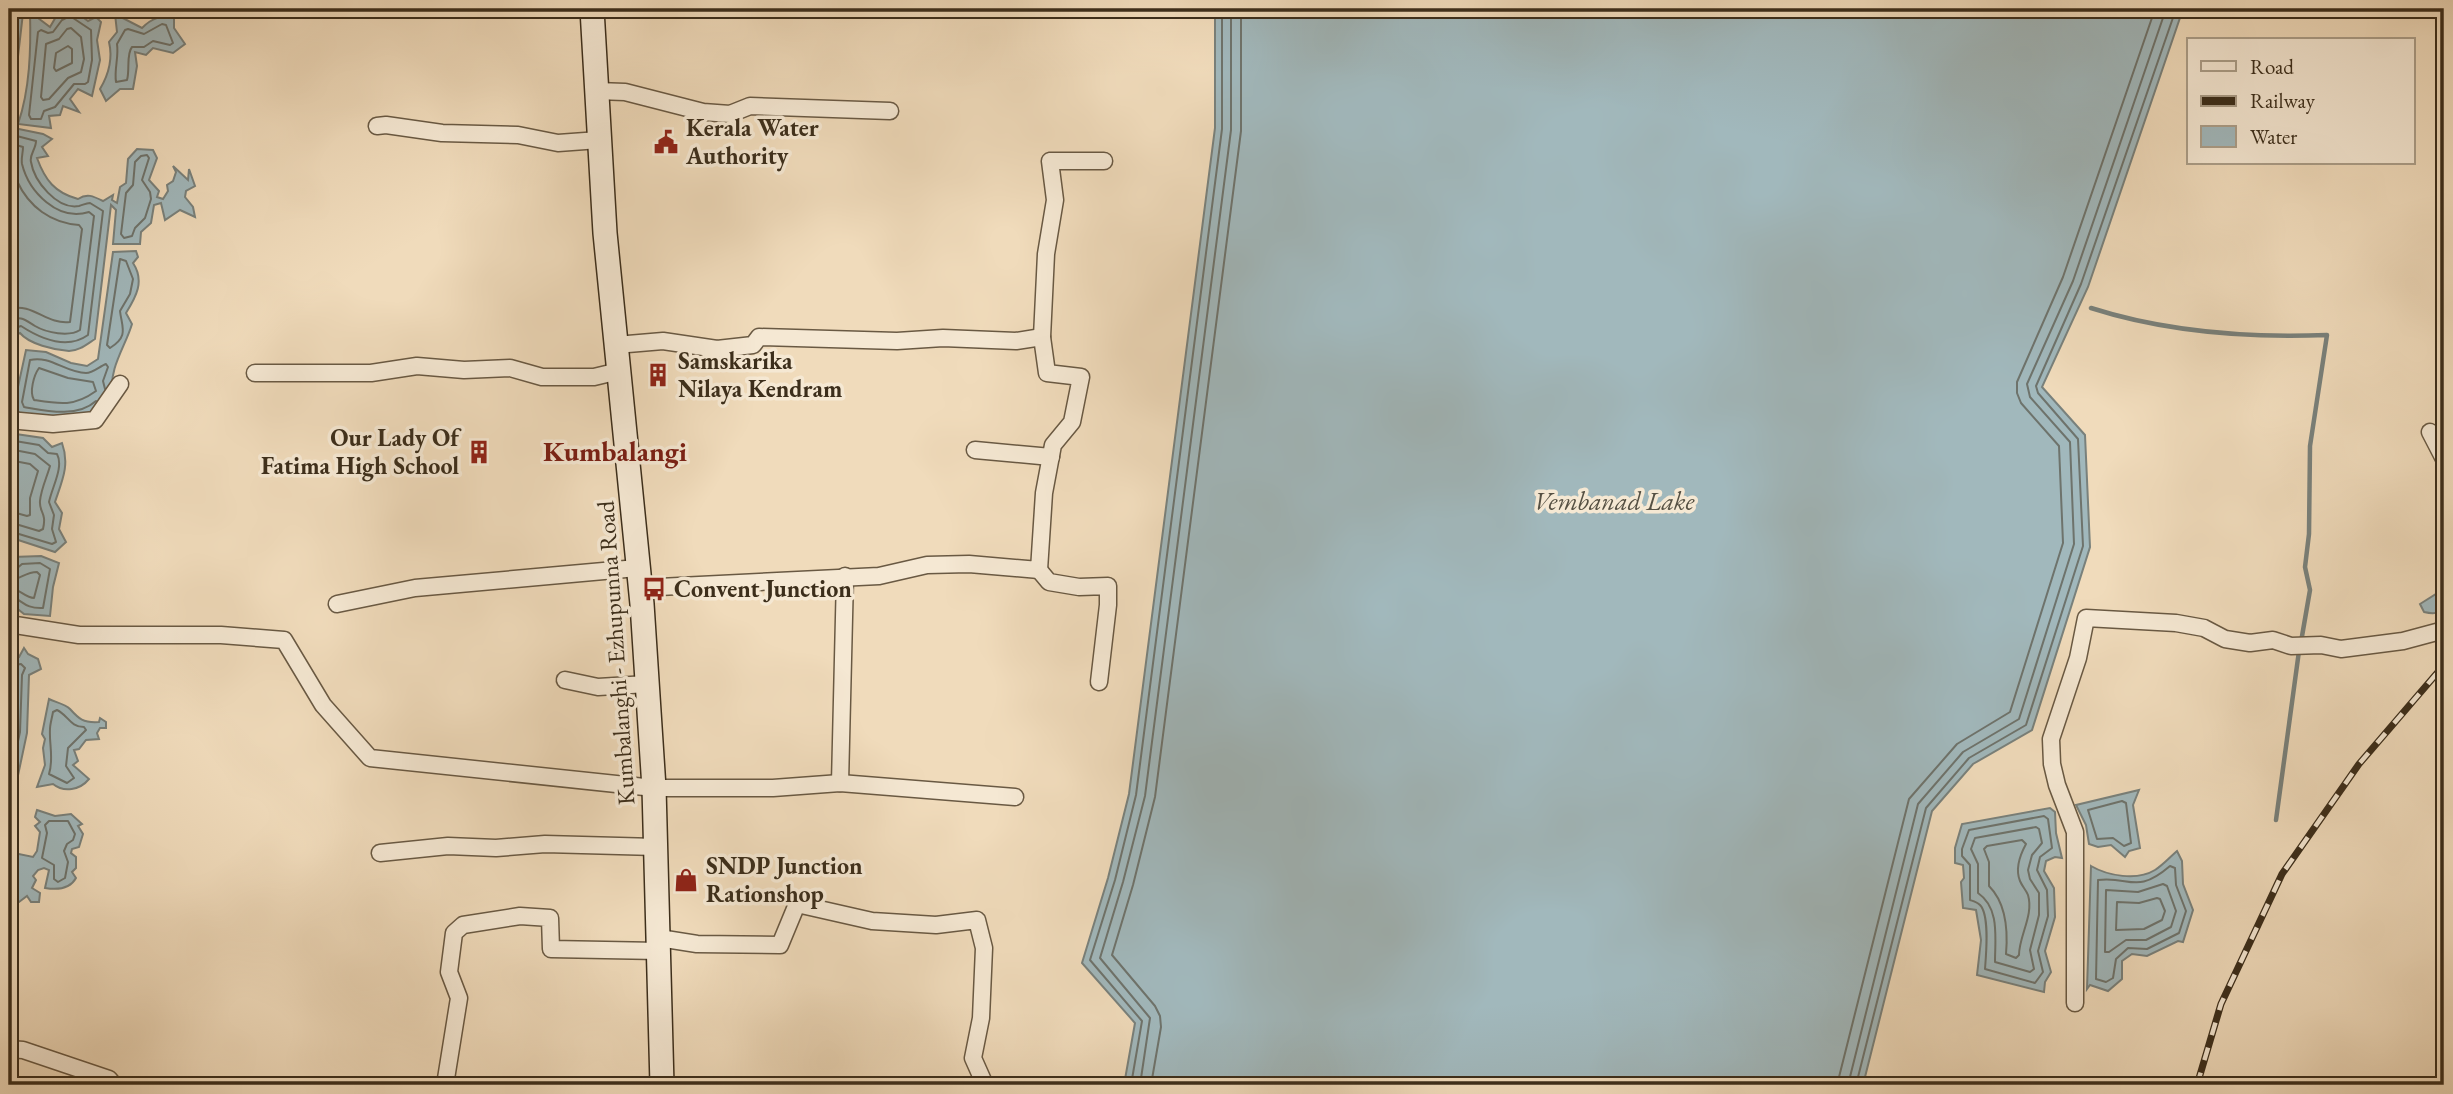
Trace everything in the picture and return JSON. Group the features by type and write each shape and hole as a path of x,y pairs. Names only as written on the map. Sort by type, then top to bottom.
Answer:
{"main road":[{"name":"Kumbalanghi - Ezhupunna Road","path":"592,9 605,233 638,578 654,788 662,1085"}],"street":[{"path":"597,91 625,92 702,111 730,114 750,106 890,111"},
{"path":"377,126 442,133 518,135 558,144 600,140"},
{"path":"1099,682 1108,586 1079,587 1049,582 1039,570 1044,493 1053,445 1072,422 1081,377 1046,373 1042,337 1046,254 1055,200 1051,161 1104,162"},
{"path":"616,345 663,341 717,349 753,345 759,337 897,341 943,338 1016,341 1042,337"},
{"path":"255,373 371,373 417,366 464,370 510,368 542,377 594,377 619,371"},
{"path":"9,421 53,424 95,421 120,384"},
{"path":"2430,432 2444,459"},
{"path":"975,450 1051,457"},
{"path":"337,604 415,588 638,578 688,587 750,581 879,576 927,565 1039,570"},
{"path":"840,783 845,576"},
{"path":"2076,1003 2075,832 2057,785 2052,764 2051,739 2078,658 2086,618 2176,623 2204,628 2225,639 2250,643 2273,640 2341,649 2403,641 2444,630"},
{"path":"9,624 79,635 221,635 284,640 323,705 370,758 654,788 773,788 840,783 1015,797"},
{"path":"565,680 598,687 647,684"},
{"path":"380,853 448,846 496,848 545,844 656,847"},
{"path":"445,1085 459,998 449,972 454,933 463,925 520,916 550,918 551,949 697,944 780,945 797,904 872,921 936,925 977,920 984,948 981,1018 973,1058 985,1085"},
{"path":"9,1049 23,1050 109,1079 114,1085"}],"water":[{"path":"9,9 19,9 23,13 17,65 18,103 12,119 9,120 12,49"},
{"path":"66,9 76,12 88,21 96,17 101,22 97,40 100,60 92,96 78,89 70,99 79,112 63,106 60,115 49,116 51,128 18,124 29,69 30,12 50,27 57,15"},
{"name":"Vembanad Lake","path":"1215,9 2183,9 2088,287 2042,387 2085,435 2090,547 2032,730 1973,764 1932,811 1863,1085 1124,1085 1135,1023 1082,963 1108,878 1129,794 1215,128"},
{"path":"115,14 142,28 157,18 174,18 174,28 185,44 173,53 153,48 146,55 135,52 137,66 133,89 120,89 106,101 100,89 109,66 109,42 117,32"},
{"path":"9,127 43,134 52,139 42,147 48,156 37,158 40,166 57,189 78,199 90,196 103,201 113,195 112,200 117,203 120,187 126,183 128,159 137,149 153,150 157,158 149,180 159,191 157,197 163,199 168,191 167,185 173,181 176,172 173,166 188,180 189,169 195,186 186,191 185,197 193,207 195,217 180,210 165,220 161,203 154,205 151,223 141,232 140,244 113,244 116,210 111,205 95,339 76,350 42,346 20,333 9,338"},
{"path":"136,251 138,257 133,263 139,283 126,313 132,324 115,366 113,392 89,416 55,420 20,414 14,405 26,350 46,352 71,363 87,366 98,359 113,252"},
{"path":"9,433 43,438 52,447 62,443 65,466 55,502 62,513 59,529 66,542 55,552 9,537"},
{"path":"41,556 59,563 50,616 24,614 9,602 13,557"},
{"path":"2436,594 2444,599 2441,610 2436,613 2424,612 2420,604"},
{"path":"24,648 28,654 38,659 41,669 29,675 27,733 17,780 9,778 9,659 19,657"},
{"path":"49,699 70,709 85,721 99,722 100,718 106,722 106,728 100,728 97,733 99,739 86,740 79,749 74,750 78,761 73,765 89,779 77,788 62,789 53,784 37,787 45,765 45,739 42,734"},
{"path":"2139,790 2133,805 2140,848 2129,851 2125,857 2111,845 2098,847 2089,844 2086,825 2076,805"},
{"path":"2050,808 2055,812 2056,833 2062,858 2055,857 2046,861 2044,871 2054,888 2055,917 2045,951 2051,972 2045,982 2044,992 1977,975 1981,940 1976,910 1963,908 1963,865 1955,863 1955,848 1962,824"},
{"path":"37,810 55,816 71,814 82,824 78,826 83,834 79,847 72,849 71,853 76,857 76,868 72,872 76,878 63,888 45,888 49,870 44,868 33,876 36,880 32,888 40,893 39,902 31,902 27,896 19,902 9,900 9,852 33,857 37,851 40,832 35,826 40,822 35,817"},
{"path":"2177,851 2182,861 2183,884 2193,910 2183,942 2178,941 2147,956 2132,954 2122,961 2122,979 2108,991 2090,985 2087,989 2091,866 2114,875 2140,875 2155,870"}],"waterway":[{"path":"2091,308 2149,323 2208,332 2327,335 2310,446 2309,534 2305,567 2310,590 2301,642"},
{"path":"2276,820 2299,651"}],"railway":[{"path":"2197,1085 2221,1004 2282,874 2359,764 2444,665"}],"place":[{"name":"Kerala Water Authority","path":"666,142"},
{"name":"Samskarika Nilaya Kendram","path":"658,375"},
{"name":"Our Lady Of Fatima High School","path":"479,452"},
{"name":"Convent Junction","path":"654,589"},
{"name":"SNDP Junction Rationshop","path":"686,880"}],"district":[{"name":"Kumbalangi","path":"615,451"}]}
